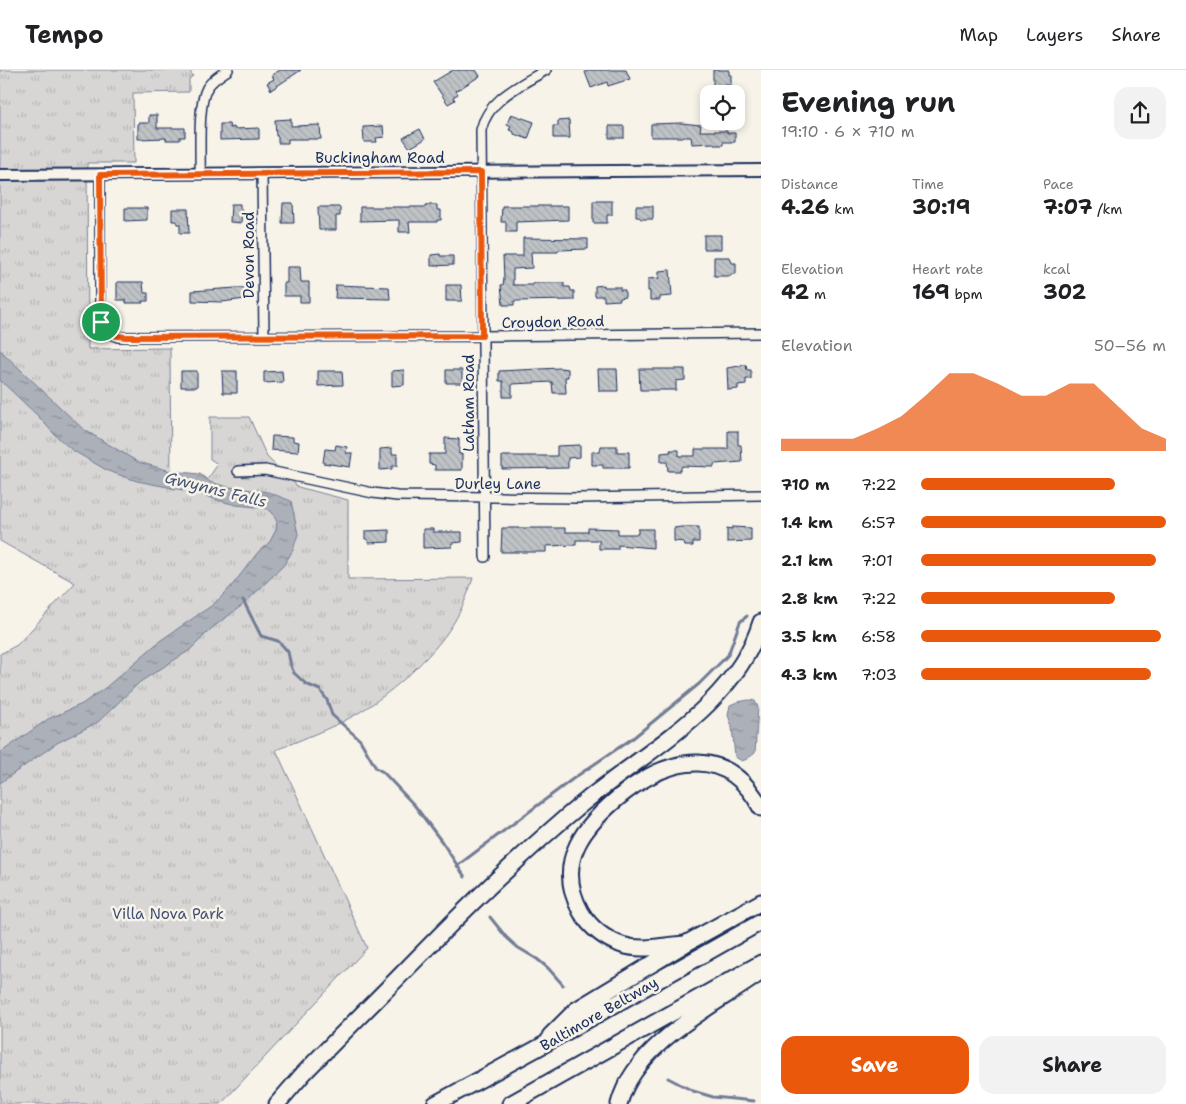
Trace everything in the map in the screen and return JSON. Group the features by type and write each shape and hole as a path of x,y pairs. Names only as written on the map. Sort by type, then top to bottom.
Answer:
{"highway":[{"path":"277,1104 310,1066 475,899 593,795 708,704 731,679 753,644 761,622"},
{"path":"685,944 647,948 622,945 606,937 590,924 577,904 571,881 572,866 578,842 598,816 628,790 656,772 679,764 700,763 732,774 748,788 761,808"},
{"path":"536,1049 576,1010 685,944 761,902"},
{"name":"Baltimore Beltway","path":"435,1104 761,922"},
{"path":"619,1104 626,1084 633,1073 668,1036 761,964"},
{"path":"510,1104 743,979 761,973"}],"street":[{"path":"200,174 203,102 207,89 214,80 228,70"},
{"name":"Latham Road","path":"485,557 481,130 485,117 505,96 546,70"},
{"name":"Buckingham Road","path":"0,175 761,170"},
{"name":"Devon Road","path":"262,173 264,336"},
{"name":"Croydon Road","path":"100,175 100,314 101,322 107,332 118,337 761,333"},
{"name":"Durley Lane","path":"238,472 265,470 373,493 397,496 483,498 761,495"}],"green space":[{"name":"Villa Nova Park","path":"0,70 189,70 193,76 189,79 189,92 133,93 134,163 87,163 88,349 170,348 171,488 207,480 218,464 210,459 210,417 249,417 267,457 298,487 348,500 348,579 473,578 457,618 449,630 428,656 401,682 371,705 342,722 276,750 367,948 221,1104 0,1104 0,654 17,645 75,583 0,541"}],"water":[{"name":"Gwynns Falls","path":"0,350 83,429 138,462 171,471 200,474 210,482 228,487 268,492 291,501 298,534 293,550 284,565 244,604 212,628 190,650 140,682 98,722 57,743 0,783 0,753 48,719 82,704 105,688 161,640 214,604 230,588 259,551 269,543 276,530 277,522 272,512 265,508 236,505 198,493 137,481 108,471 72,450 0,380"},
{"path":"749,700 755,701 758,707 755,753 742,761 735,757 732,727 728,715 730,705"}],"building":[{"path":"280,70 301,70 271,90 267,83 274,79 272,75"},
{"path":"453,70 476,70 480,76 456,91 458,94 453,97 455,100 448,104 433,82"},
{"path":"591,70 626,70 630,79 608,86 607,82 591,88 585,72"},
{"path":"713,70 729,70 731,85 713,85"},
{"path":"511,114 534,122 528,139 509,130 511,126 507,124"},
{"path":"149,115 157,115 157,128 185,128 185,137 180,137 180,140 166,140 166,138 138,139 138,123 149,123"},
{"path":"291,119 291,126 320,125 321,139 288,139 288,143 278,143 275,120"},
{"path":"569,120 570,138 553,138 553,126 558,126 558,121"},
{"path":"681,123 700,125 700,131 727,131 727,133 735,133 735,142 723,142 723,145 714,145 714,143 692,144 691,137 651,137 651,124"},
{"path":"220,124 229,124 230,128 234,127 234,129 259,128 259,139 220,140"},
{"path":"383,126 384,137 376,138 377,142 364,142 363,127"},
{"path":"609,126 624,126 624,138 609,138"},
{"path":"420,129 425,139 410,148 403,138"},
{"path":"593,201 612,201 612,215 607,215 607,223 593,223"},
{"path":"283,203 293,203 294,223 282,223"},
{"path":"231,204 240,204 240,209 242,209 241,223 230,222"},
{"path":"426,205 437,205 437,210 441,210 441,220 437,220 437,222 409,222 410,232 399,232 399,220 360,221 360,207 426,207"},
{"path":"502,206 568,206 568,220 516,222 516,232 506,232 506,222 501,222"},
{"path":"636,206 653,206 653,219 636,217"},
{"path":"318,207 340,207 340,216 336,216 336,230 319,230"},
{"path":"125,208 147,208 147,220 125,221"},
{"path":"172,209 188,209 189,233 180,233 180,224 177,224 177,221 172,221"},
{"path":"704,235 721,235 721,249 704,249"},
{"path":"523,238 588,239 588,249 531,252 532,268 513,269 513,285 564,283 564,287 570,287 571,291 574,291 574,300 514,301 514,305 503,305 501,285 503,285 504,279 503,256 523,256"},
{"path":"440,254 440,256 453,256 453,265 431,266 431,255"},
{"path":"714,257 730,257 732,263 736,263 736,274 731,274 731,276 714,276"},
{"path":"287,267 300,267 301,282 309,282 309,302 300,302 300,296 284,296 284,283 287,283"},
{"path":"670,270 672,296 660,297 660,300 650,300 648,279 659,278 659,271"},
{"path":"117,282 143,282 144,293 148,293 148,301 142,301 143,303 126,303 126,300 117,300"},
{"path":"336,285 389,287 390,299 335,298"},
{"path":"446,285 461,285 462,301 446,301"},
{"path":"604,285 604,287 620,287 620,290 625,290 625,297 620,298 620,300 604,301 604,296 595,296 595,286"},
{"path":"244,288 245,299 222,302 192,301 192,291"},
{"path":"746,365 747,370 751,370 751,379 746,379 746,384 738,385 738,389 728,390 727,368"},
{"path":"568,369 568,377 565,377 566,393 553,393 552,382 512,384 512,397 503,397 503,381 499,381 499,371"},
{"path":"598,369 617,369 618,391 599,391"},
{"path":"639,369 685,369 685,380 676,381 676,390 640,390"},
{"path":"404,370 404,385 392,386 392,371"},
{"path":"446,370 462,370 462,383 446,383"},
{"path":"181,371 197,371 197,387 181,387"},
{"path":"222,371 237,371 237,393 223,393"},
{"path":"282,371 283,382 264,383 264,372"},
{"path":"318,371 342,371 343,385 318,386"},
{"path":"728,431 738,431 738,445 741,445 742,462 714,464 714,467 682,466 680,471 668,471 667,462 661,462 661,453 671,452 670,450 679,450 679,456 695,456 695,449 728,449"},
{"path":"272,436 293,437 293,441 299,442 298,452 271,450"},
{"path":"445,438 459,439 459,454 462,454 462,470 435,470 435,465 429,464 429,454 445,454"},
{"path":"336,445 347,447 346,453 352,453 350,467 323,463 325,449 335,450"},
{"path":"580,445 580,457 568,458 568,468 502,469 502,456 557,456 557,446"},
{"path":"601,446 617,446 617,452 629,452 629,468 603,468 603,465 592,465 592,452 600,452"},
{"path":"392,448 392,454 397,454 397,466 392,466 392,469 380,470 380,449"},
{"path":"699,527 699,542 693,542 693,546 685,546 684,542 674,541 674,528"},
{"path":"732,527 751,528 751,541 727,542 727,528 732,529"},
{"path":"502,528 565,528 565,532 588,532 588,528 618,529 618,534 638,534 638,529 653,529 653,548 618,545 618,549 599,549 599,540 576,540 576,545 546,546 546,552 501,552"},
{"path":"423,529 433,529 433,532 462,532 462,542 452,543 452,547 423,548"},
{"path":"389,530 389,542 369,543 368,539 365,539 365,531"}],"waterway":[{"path":"243,600 261,636 278,641 283,646 288,652 294,673 306,684 320,690 327,700 332,715 360,740 376,768 383,772 415,806 465,877"},
{"path":"457,866 574,778 633,738 699,684 728,655 740,622 747,616"},
{"path":"490,917 506,937 517,947 548,968 563,985"},
{"path":"668,1078 693,1091 713,1097 754,1101"}],"route":[{"path":"481,172 482,336 118,337 107,332 101,322 100,175 481,172"}]}
